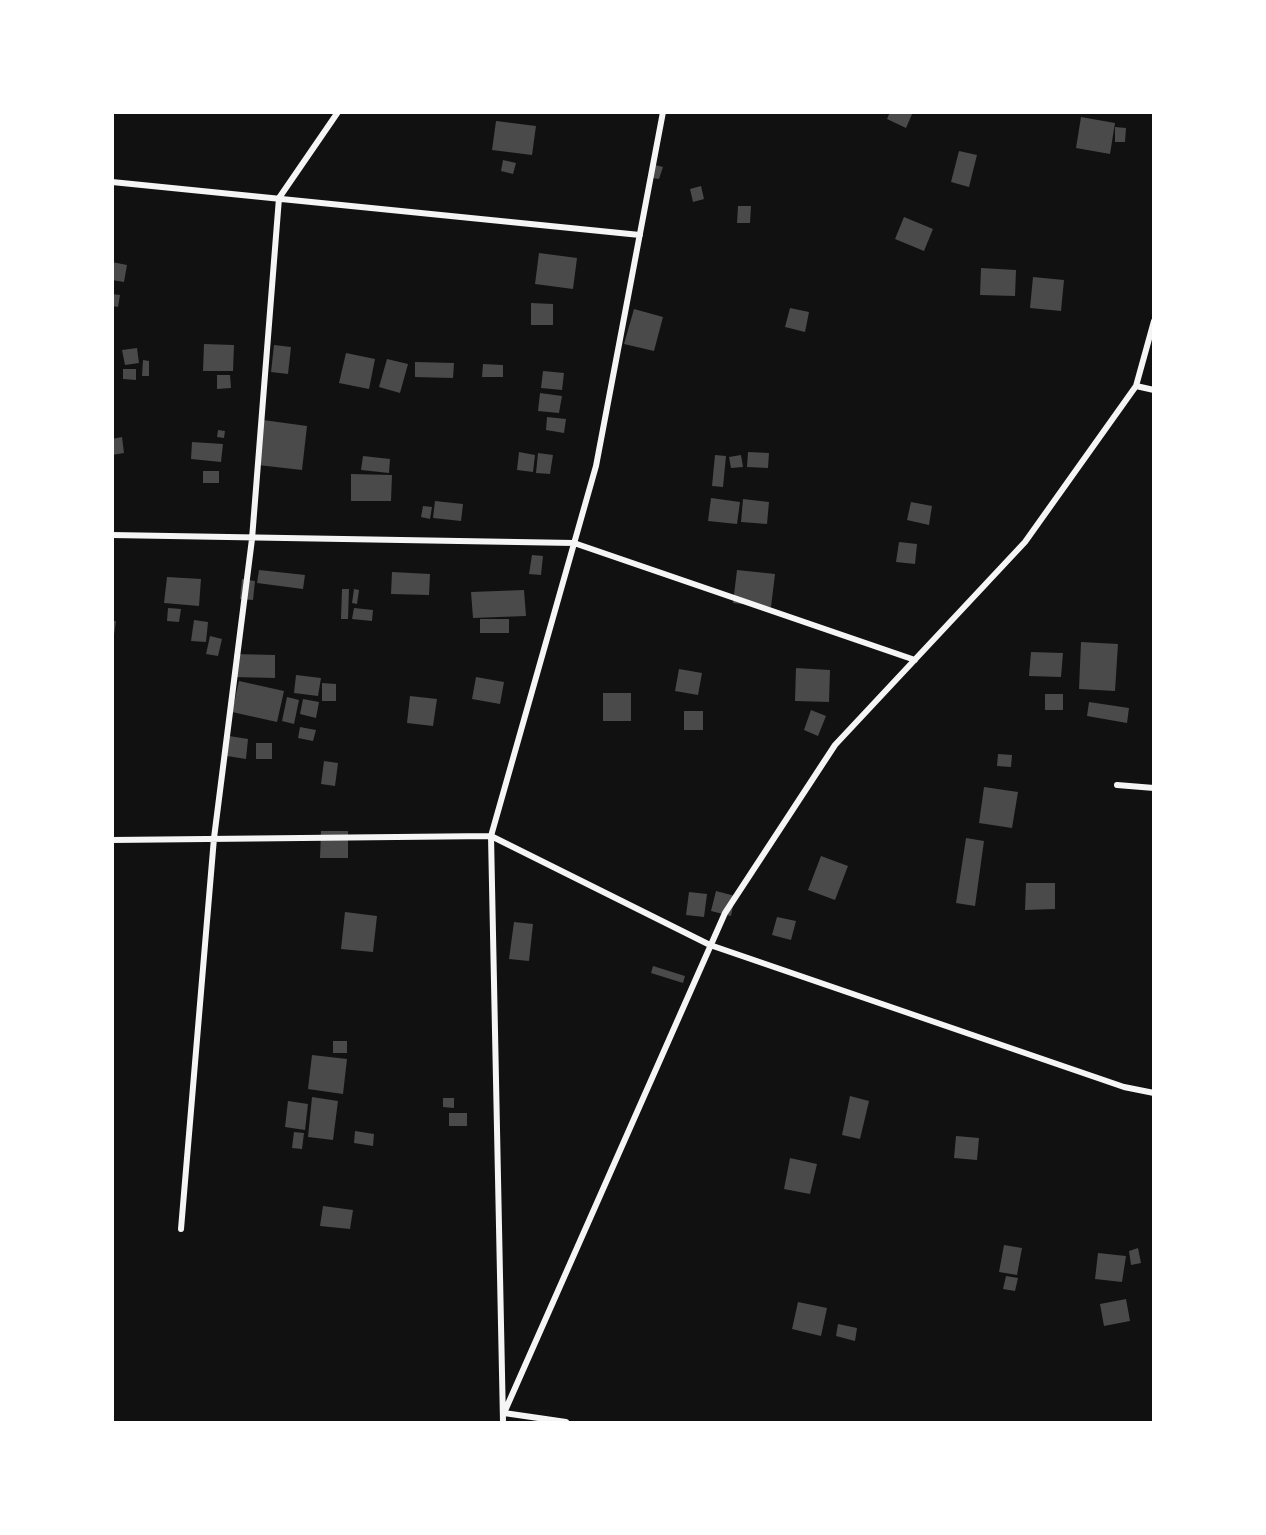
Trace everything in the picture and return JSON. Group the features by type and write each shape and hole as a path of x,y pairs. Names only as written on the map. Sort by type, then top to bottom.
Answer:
{"street":[{"path":"181,1229 214,838 252,539 279,198 338,112"},
{"path":"503,1422 491,836 596,466 663,112"},
{"path":"112,182 640,235"},
{"path":"504,1413 725,913 836,745 1025,542 1136,386 1154,321"},
{"path":"1136,386 1154,390"},
{"path":"112,535 574,543 915,660"},
{"path":"1117,785 1154,788"},
{"path":"112,840 491,836 710,945 1124,1087 1154,1093"},
{"path":"504,1413 566,1422"}],"building":[{"path":"890,112 913,112 906,128 887,119"},
{"path":"1081,117 1115,123 1110,154 1076,148"},
{"path":"496,121 536,126 532,155 492,150"},
{"path":"1115,127 1126,128 1125,142 1115,142"},
{"path":"959,151 977,155 969,187 951,182"},
{"path":"503,160 516,163 513,174 501,171"},
{"path":"655,165 663,167 659,179 652,178"},
{"path":"701,186 704,199 693,202 690,189"},
{"path":"738,206 751,206 750,223 737,223"},
{"path":"904,217 933,229 924,251 895,239"},
{"path":"539,253 577,258 573,289 535,284"},
{"path":"112,262 127,265 124,282 112,280"},
{"path":"981,268 1016,270 1015,296 980,295"},
{"path":"1033,277 1064,280 1061,311 1030,308"},
{"path":"112,294 120,295 118,307 112,306"},
{"path":"531,303 553,304 553,325 531,325"},
{"path":"790,308 809,312 805,332 785,327"},
{"path":"634,309 663,317 654,351 624,344"},
{"path":"204,344 234,345 233,371 203,371"},
{"path":"274,345 291,347 288,374 271,372"},
{"path":"137,348 139,363 125,365 122,350"},
{"path":"346,353 375,359 369,389 339,383"},
{"path":"387,359 408,364 400,393 379,387"},
{"path":"143,360 149,361 149,376 142,376"},
{"path":"415,362 454,363 453,378 415,377"},
{"path":"483,364 503,365 503,377 482,377"},
{"path":"123,369 136,369 136,380 123,379"},
{"path":"543,371 564,373 562,390 541,388"},
{"path":"217,375 230,375 231,388 217,389"},
{"path":"540,393 562,396 559,413 538,411"},
{"path":"547,417 566,419 564,433 546,430"},
{"path":"263,420 307,426 302,470 258,465"},
{"path":"218,430 225,431 224,438 217,437"},
{"path":"122,437 124,453 112,455 112,439"},
{"path":"192,442 223,444 221,462 191,459"},
{"path":"519,452 535,455 533,472 517,470"},
{"path":"748,452 769,453 768,468 747,467"},
{"path":"538,453 553,455 550,474 536,473"},
{"path":"715,455 726,456 723,487 712,486"},
{"path":"741,455 743,467 731,468 729,457"},
{"path":"363,456 390,459 389,473 361,470"},
{"path":"203,471 219,471 219,483 203,483"},
{"path":"351,474 392,475 391,501 351,501"},
{"path":"711,498 740,502 737,524 708,521"},
{"path":"743,499 769,502 767,524 741,522"},
{"path":"435,501 463,504 461,521 433,518"},
{"path":"911,502 932,506 929,525 907,520"},
{"path":"423,506 432,507 430,519 421,517"},
{"path":"899,542 917,544 915,564 896,562"},
{"path":"532,555 543,556 541,575 529,574"},
{"path":"259,570 305,575 303,589 257,583"},
{"path":"737,570 775,574 771,607 733,603"},
{"path":"392,572 430,574 429,595 391,594"},
{"path":"167,577 201,579 199,606 164,603"},
{"path":"242,579 255,581 253,600 240,599"},
{"path":"342,589 349,589 348,619 341,619"},
{"path":"354,589 359,590 357,604 352,603"},
{"path":"524,590 526,616 473,618 471,592"},
{"path":"168,608 181,609 179,622 167,621"},
{"path":"354,608 373,610 372,621 352,619"},
{"path":"480,619 509,619 509,633 480,633"},
{"path":"194,620 208,622 206,642 191,641"},
{"path":"112,621 116,621 114,635 112,635"},
{"path":"210,636 222,639 218,656 206,654"},
{"path":"1081,642 1118,644 1115,691 1079,689"},
{"path":"1031,652 1063,653 1061,677 1029,676"},
{"path":"234,654 275,655 275,678 234,677"},
{"path":"796,668 830,670 829,702 795,701"},
{"path":"679,669 702,673 698,695 675,691"},
{"path":"296,675 321,678 318,696 294,693"},
{"path":"476,677 504,682 500,704 472,699"},
{"path":"239,681 284,691 277,722 232,712"},
{"path":"322,683 336,684 336,701 322,701"},
{"path":"603,693 631,693 631,721 603,721"},
{"path":"1045,694 1063,694 1063,710 1045,710"},
{"path":"410,696 437,699 433,726 407,723"},
{"path":"287,697 299,700 294,724 282,721"},
{"path":"303,699 319,702 316,718 300,714"},
{"path":"1089,702 1129,708 1127,723 1087,716"},
{"path":"811,710 826,716 818,736 804,730"},
{"path":"684,711 703,711 703,730 684,730"},
{"path":"300,727 316,730 313,741 298,738"},
{"path":"229,736 248,739 246,759 227,756"},
{"path":"256,743 272,743 272,759 256,759"},
{"path":"998,754 1012,755 1011,767 997,766"},
{"path":"324,761 338,763 335,786 321,784"},
{"path":"984,787 1018,792 1012,828 979,823"},
{"path":"321,831 348,831 348,858 320,858"},
{"path":"966,838 984,841 975,906 956,903"},
{"path":"821,856 848,866 835,900 808,890"},
{"path":"1026,883 1055,883 1055,909 1025,910"},
{"path":"716,891 735,896 731,916 711,911"},
{"path":"689,892 707,894 704,917 686,915"},
{"path":"345,912 377,916 373,952 341,949"},
{"path":"777,917 796,921 791,940 772,935"},
{"path":"514,922 533,924 529,961 509,959"},
{"path":"653,966 685,976 683,983 651,973"},
{"path":"333,1041 347,1041 347,1053 333,1053"},
{"path":"312,1055 347,1059 343,1094 308,1089"},
{"path":"850,1096 869,1101 860,1139 842,1135"},
{"path":"312,1097 338,1101 333,1140 308,1137"},
{"path":"443,1098 454,1098 454,1108 443,1107"},
{"path":"288,1101 308,1104 305,1130 285,1127"},
{"path":"449,1113 467,1113 467,1126 449,1126"},
{"path":"355,1131 374,1134 373,1146 354,1143"},
{"path":"294,1132 304,1133 302,1149 292,1148"},
{"path":"956,1136 979,1138 977,1160 954,1158"},
{"path":"790,1158 817,1164 810,1194 784,1189"},
{"path":"323,1206 353,1210 350,1229 320,1226"},
{"path":"1004,1245 1022,1248 1017,1275 999,1272"},
{"path":"1138,1248 1141,1263 1131,1265 1129,1251"},
{"path":"1098,1253 1126,1256 1122,1282 1095,1279"},
{"path":"1006,1276 1018,1278 1015,1291 1003,1289"},
{"path":"1126,1299 1130,1321 1104,1326 1100,1304"},
{"path":"798,1302 827,1308 821,1336 792,1329"},
{"path":"838,1324 857,1328 855,1341 836,1336"}]}
